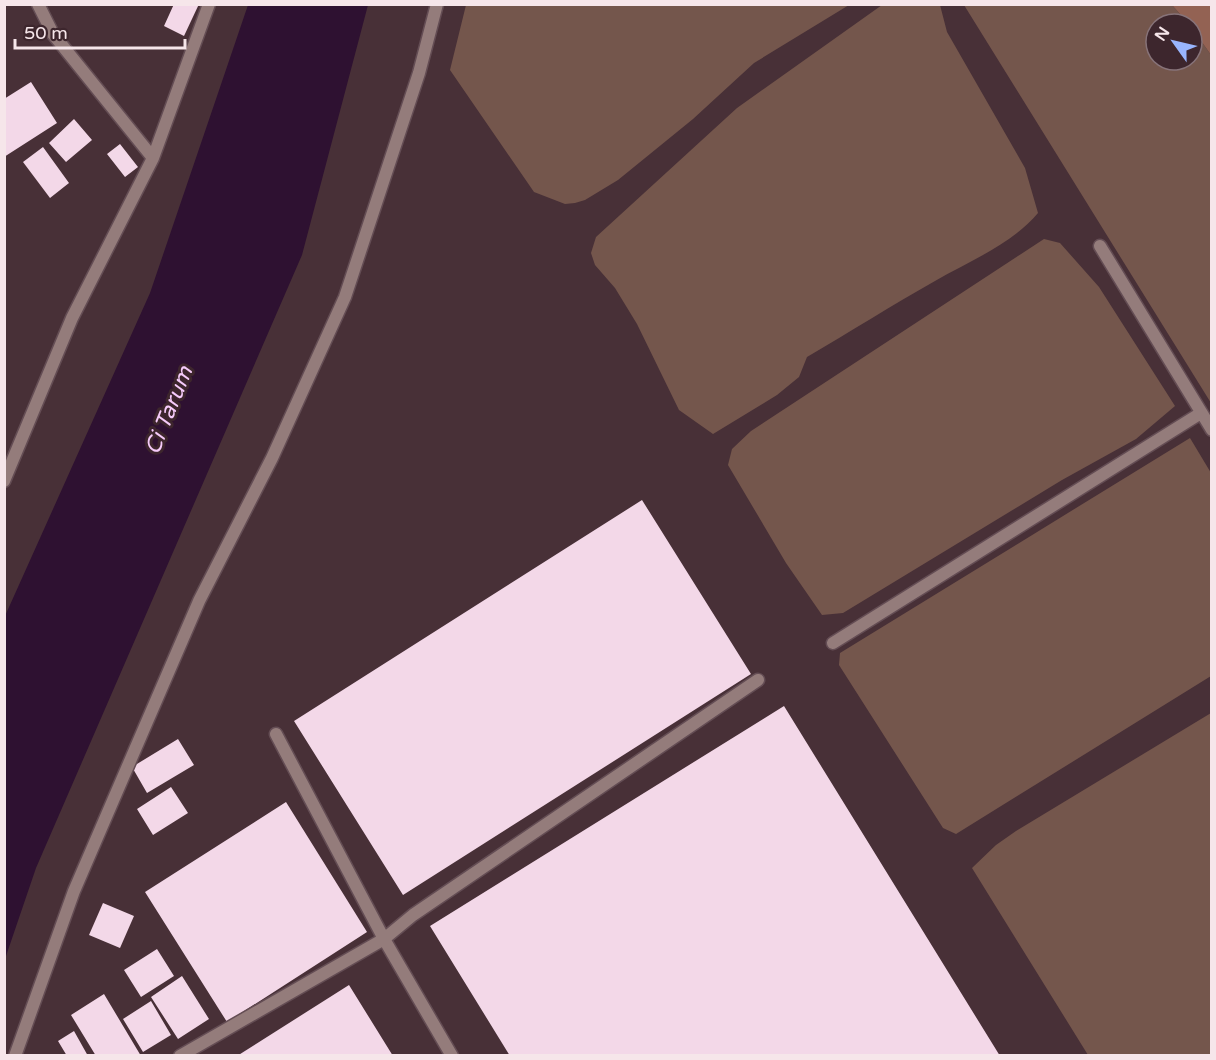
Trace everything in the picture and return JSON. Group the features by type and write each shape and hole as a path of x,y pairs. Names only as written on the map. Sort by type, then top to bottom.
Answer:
{"street":[{"path":"38,4 53,34 153,158"},
{"path":"4,481 72,318 153,158 209,4"},
{"path":"15,1056 74,891 199,601 273,458 345,297 419,73 437,4"},
{"path":"1100,246 1212,430"},
{"path":"833,643 1201,412"},
{"path":"180,1056 384,939 412,915 758,680"},
{"path":"276,734 384,939 452,1056"}],"shaded area":[{"path":"466,4 849,5 754,63 693,119 618,180 585,200 565,204 534,192 450,70"},
{"path":"882,5 940,5 947,32 1025,168 1038,213 1003,243 807,357 799,377 777,395 713,434 679,410 637,324 615,288 595,265 591,253 596,237 737,108"},
{"path":"964,5 1172,5 1178,12 1144,12 1144,72 1204,72 1204,45 1211,55 1211,403"},
{"path":"1172,5 1211,5 1211,55 1204,45 1204,12 1178,12"},
{"path":"1044,239 1060,243 1099,287 1175,406 1136,439 1062,480 843,613 822,615 786,563 728,465 732,449 751,431"},
{"path":"1190,438 1211,473 1211,676 956,834 943,828 839,665 840,653"},
{"path":"1211,713 1211,1055 1088,1055 972,868 996,845 1016,831"}],"water":[{"name":"Ci Tarum","path":"248,5 368,5 302,255 36,868 5,959 5,616 150,293"}],"building":[{"path":"174,4 199,4 184,36 164,26"},
{"path":"31,82 57,123 4,157 4,99"},
{"path":"74,119 92,140 66,162 49,143"},
{"path":"120,144 138,167 125,177 107,154"},
{"path":"43,147 69,183 50,198 23,162"},
{"path":"642,500 751,674 403,895 294,721"},
{"path":"784,706 1000,1056 510,1056 430,926"},
{"path":"178,739 194,765 147,793 132,767"},
{"path":"171,787 188,813 153,835 137,809"},
{"path":"286,802 367,932 227,1022 145,892"},
{"path":"103,903 134,916 120,948 89,935"},
{"path":"157,949 174,976 141,997 124,970"},
{"path":"182,976 209,1019 178,1039 151,997"},
{"path":"349,985 393,1056 237,1056"},
{"path":"104,994 141,1056 96,1056 71,1015"},
{"path":"151,1001 171,1035 143,1052 123,1019"},
{"path":"74,1031 88,1056 67,1056 58,1041"}]}
